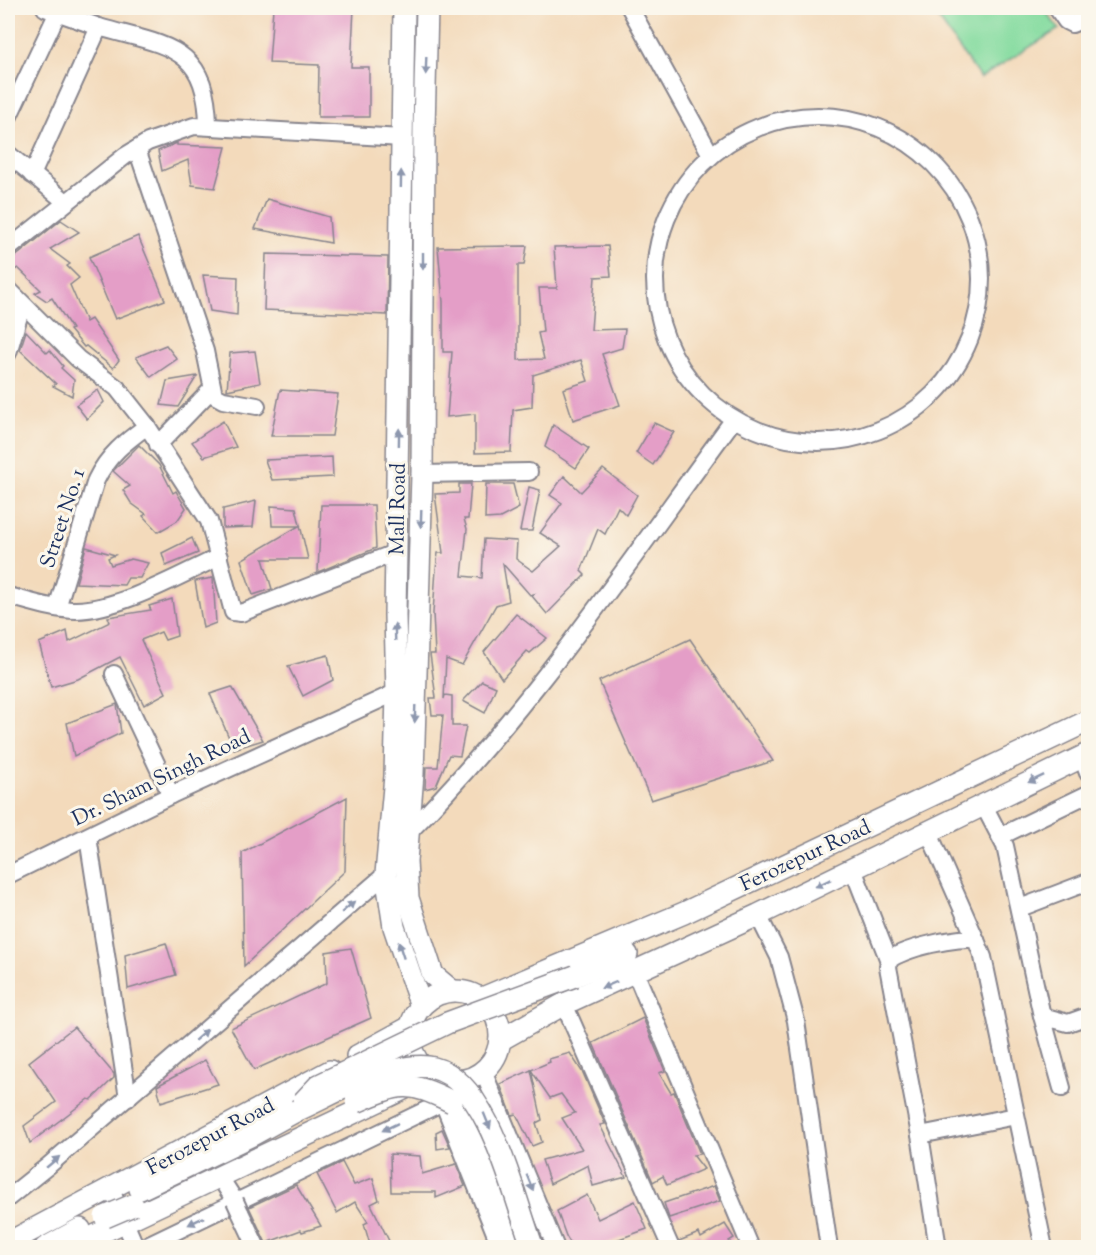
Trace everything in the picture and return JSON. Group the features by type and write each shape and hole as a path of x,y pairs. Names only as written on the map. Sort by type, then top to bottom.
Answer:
{"main road":[{"name":"Mall Road","path":"404,8 395,615 397,692 395,776 386,874 394,927 421,1006"},
{"name":"Mall Road","path":"427,8 422,474 413,774 406,861 408,898 433,975 451,990"},
{"name":"Ferozepur Road","path":"480,999 518,983 562,975 684,913 1089,721"},
{"path":"296,1111 319,1084 447,1023 752,896 1089,735"},
{"path":"500,1040 569,1003 636,974 984,804 1086,761"},
{"path":"562,975 569,1003"},
{"path":"45,1248 117,1205 296,1111 379,1074 429,1067 441,1076 455,1081 470,1078 483,1071 494,1060 500,1040 496,1016 480,999 463,991 451,990 436,994 414,1015 410,1027 410,1045 416,1059 441,1076 471,1094 485,1115 533,1248"},
{"name":"Ferozepur Road","path":"69,1248 117,1205 410,1027"},
{"name":"Ferozepur Road","path":"8,1243 117,1205 219,1176 441,1076"},
{"path":"22,1248 356,1102 402,1085 425,1089 448,1102 483,1164 517,1248"}],"street":[{"path":"630,8 711,155"},
{"path":"1057,8 1066,21 1072,24 1089,17"},
{"path":"8,118 52,10 171,49 195,66 208,99 208,124"},
{"path":"32,175 99,27"},
{"path":"805,116 840,117 873,125 904,140 931,161 954,188 970,218 979,251 981,285 976,320 964,352 945,381 921,405 882,428 861,436 829,441 796,440 764,433 734,419 709,400 688,378 677,361 660,323 655,293 655,262 665,222 673,203 690,177 711,155 739,136 771,123 805,116"},
{"path":"8,249 137,149 170,134 208,124 402,138"},
{"path":"137,149 205,351 212,389 216,398 257,406"},
{"path":"8,154 66,202"},
{"path":"8,289 22,306 78,359 113,383 147,426 205,513 219,557 230,608 237,613 397,552"},
{"path":"8,353 22,306"},
{"path":"158,445 212,389"},
{"path":"408,833 458,783 538,686 734,419"},
{"name":"Street No. 1","path":"57,608 100,472 114,450 147,426"},
{"path":"422,474 529,472"},
{"path":"8,596 57,608 91,609 139,593 219,557"},
{"path":"114,674 171,795"},
{"name":"Dr. Sham Singh Road","path":"8,875 171,795 397,692"},
{"path":"1001,836 1089,794"},
{"path":"984,804 1001,836 1020,908 1042,1016 1062,1088"},
{"path":"928,831 983,957 1044,1248"},
{"path":"88,837 128,1098"},
{"path":"853,869 889,960 889,978 920,1135 938,1248"},
{"path":"8,1198 128,1098 386,874"},
{"path":"1020,908 1089,882"},
{"path":"758,915 779,957 796,1021 828,1248"},
{"path":"889,960 899,953 964,937 976,940"},
{"path":"636,974 751,1248"},
{"path":"569,1003 671,1248"},
{"path":"1042,1016 1068,1023 1089,1016"},
{"path":"483,1071 556,1248"},
{"path":"441,1076 448,1102 501,1248"},
{"path":"141,1248 448,1102"},
{"path":"920,1135 1016,1116"},
{"path":"219,1176 237,1206 257,1248"},
{"path":"117,1205 136,1248"}],"green space":[{"path":"931,8 1043,8 1059,29 980,78"}],"building":[{"path":"273,8 354,8 351,67 369,67 369,117 318,117 319,65 269,63"},
{"path":"177,143 177,145 226,147 215,188 192,185 188,160 162,171 158,151"},
{"path":"267,199 329,217 331,243 255,229"},
{"path":"61,220 79,232 50,249 70,264 67,266 79,278 70,285 86,322 91,319 119,360 113,368 86,346 84,347 70,330 72,329 52,298 47,301 35,293 41,290 18,268 8,274 8,260 15,257"},
{"path":"138,236 165,300 115,319 89,257"},
{"path":"527,246 524,265 518,265 518,360 544,359 538,333 543,332 539,288 557,288 554,247 608,246 611,276 595,277 591,330 625,329 622,348 602,354 620,405 573,420 563,389 588,381 581,360 533,375 532,407 513,410 511,452 475,453 475,414 447,417 452,352 443,352 443,302 438,247"},
{"path":"266,254 388,257 387,315 264,310"},
{"path":"203,275 238,277 237,315 210,311"},
{"path":"26,331 47,353 50,350 63,366 61,368 74,380 72,396 53,386 56,384 20,350"},
{"path":"166,345 177,359 151,377 136,357"},
{"path":"255,351 260,383 227,390 230,353"},
{"path":"197,376 178,407 161,405 167,381"},
{"path":"98,390 104,402 87,419 76,405"},
{"path":"280,390 338,394 332,436 271,436"},
{"path":"223,421 236,447 204,457 192,442"},
{"path":"654,423 674,432 653,465 636,453"},
{"path":"553,425 589,449 576,468 545,447"},
{"path":"139,445 159,465 173,493 176,491 186,508 177,521 158,532 143,516 146,514 131,503 123,490 130,486 113,471"},
{"path":"332,457 333,477 272,480 265,460"},
{"path":"603,469 637,495 626,515 618,507 605,534 598,529 581,571 585,575 547,614 532,596 534,594 530,595 503,564 509,601 496,605 462,665 446,659 444,699 445,695 452,696 452,726 466,726 460,756 449,755 436,786 425,789 426,767 438,767 443,715 432,715 430,698 436,698 430,654 435,654 433,613 438,553 443,553 435,494 459,493 459,484 471,484 468,519 464,519 467,529 462,576 482,578 484,539 517,541 516,559 533,571 561,546 540,533 562,503 550,495 564,476 581,492"},
{"path":"486,484 513,484 519,508 500,518 485,519"},
{"path":"529,487 540,490 532,531 520,531"},
{"path":"256,501 253,527 223,528 223,509"},
{"path":"321,505 374,505 376,548 318,572"},
{"path":"271,506 296,508 308,559 263,559 272,589 253,595 241,560 299,526 272,526"},
{"path":"192,538 198,553 166,566 162,553"},
{"path":"86,547 115,555 108,558 111,565 131,559 148,563 140,578 128,578 124,585 76,583"},
{"path":"213,578 216,623 203,628 195,581"},
{"path":"172,599 177,636 165,640 161,632 141,640 166,693 144,705 120,657 78,679 51,687 39,643 67,631 69,642 110,622 108,617 151,610 149,606"},
{"path":"516,614 547,638 530,653 527,651 502,679 484,652"},
{"path":"690,639 773,761 651,800 599,681"},
{"path":"328,655 333,680 303,696 288,666"},
{"path":"482,681 496,687 485,713 463,701"},
{"path":"232,687 263,740 234,749 210,694"},
{"path":"117,704 121,733 74,756 67,723"},
{"path":"347,797 345,871 244,966 242,853"},
{"path":"166,943 176,975 128,989 125,955"},
{"path":"351,948 371,1018 254,1070 231,1028 327,983 326,952"},
{"path":"643,1018 665,1071 659,1073 671,1093 674,1092 700,1154 693,1155 704,1169 667,1185 663,1176 653,1182 593,1043"},
{"path":"74,1027 114,1074 114,1078 91,1100 88,1099 30,1143 24,1126 56,1102 29,1062"},
{"path":"570,1053 583,1073 605,1124 600,1125 626,1177 593,1186 588,1165 550,1184 542,1160 582,1149 562,1118 575,1113 561,1094 550,1098 531,1070 550,1062 549,1059"},
{"path":"205,1060 218,1084 161,1102 157,1086"},
{"path":"531,1070 542,1120 536,1123 542,1142 532,1146 516,1114 512,1115 500,1084"},
{"path":"442,1129 450,1147 437,1149 436,1132"},
{"path":"390,1154 420,1156 422,1174 456,1164 465,1186 436,1198 436,1192 391,1192"},
{"path":"342,1162 354,1185 373,1178 379,1200 371,1204 390,1243 384,1246 382,1243 371,1248 364,1224 368,1222 355,1202 337,1213 317,1174"},
{"path":"296,1185 321,1226 302,1232 301,1230 266,1243 249,1207"},
{"path":"714,1186 720,1201 669,1218 664,1203"},
{"path":"587,1195 598,1219 635,1201 647,1229 605,1244 606,1248 573,1248 557,1211"},
{"path":"725,1224 734,1238 729,1241 734,1248 681,1248 679,1241 699,1233 701,1238"}]}
